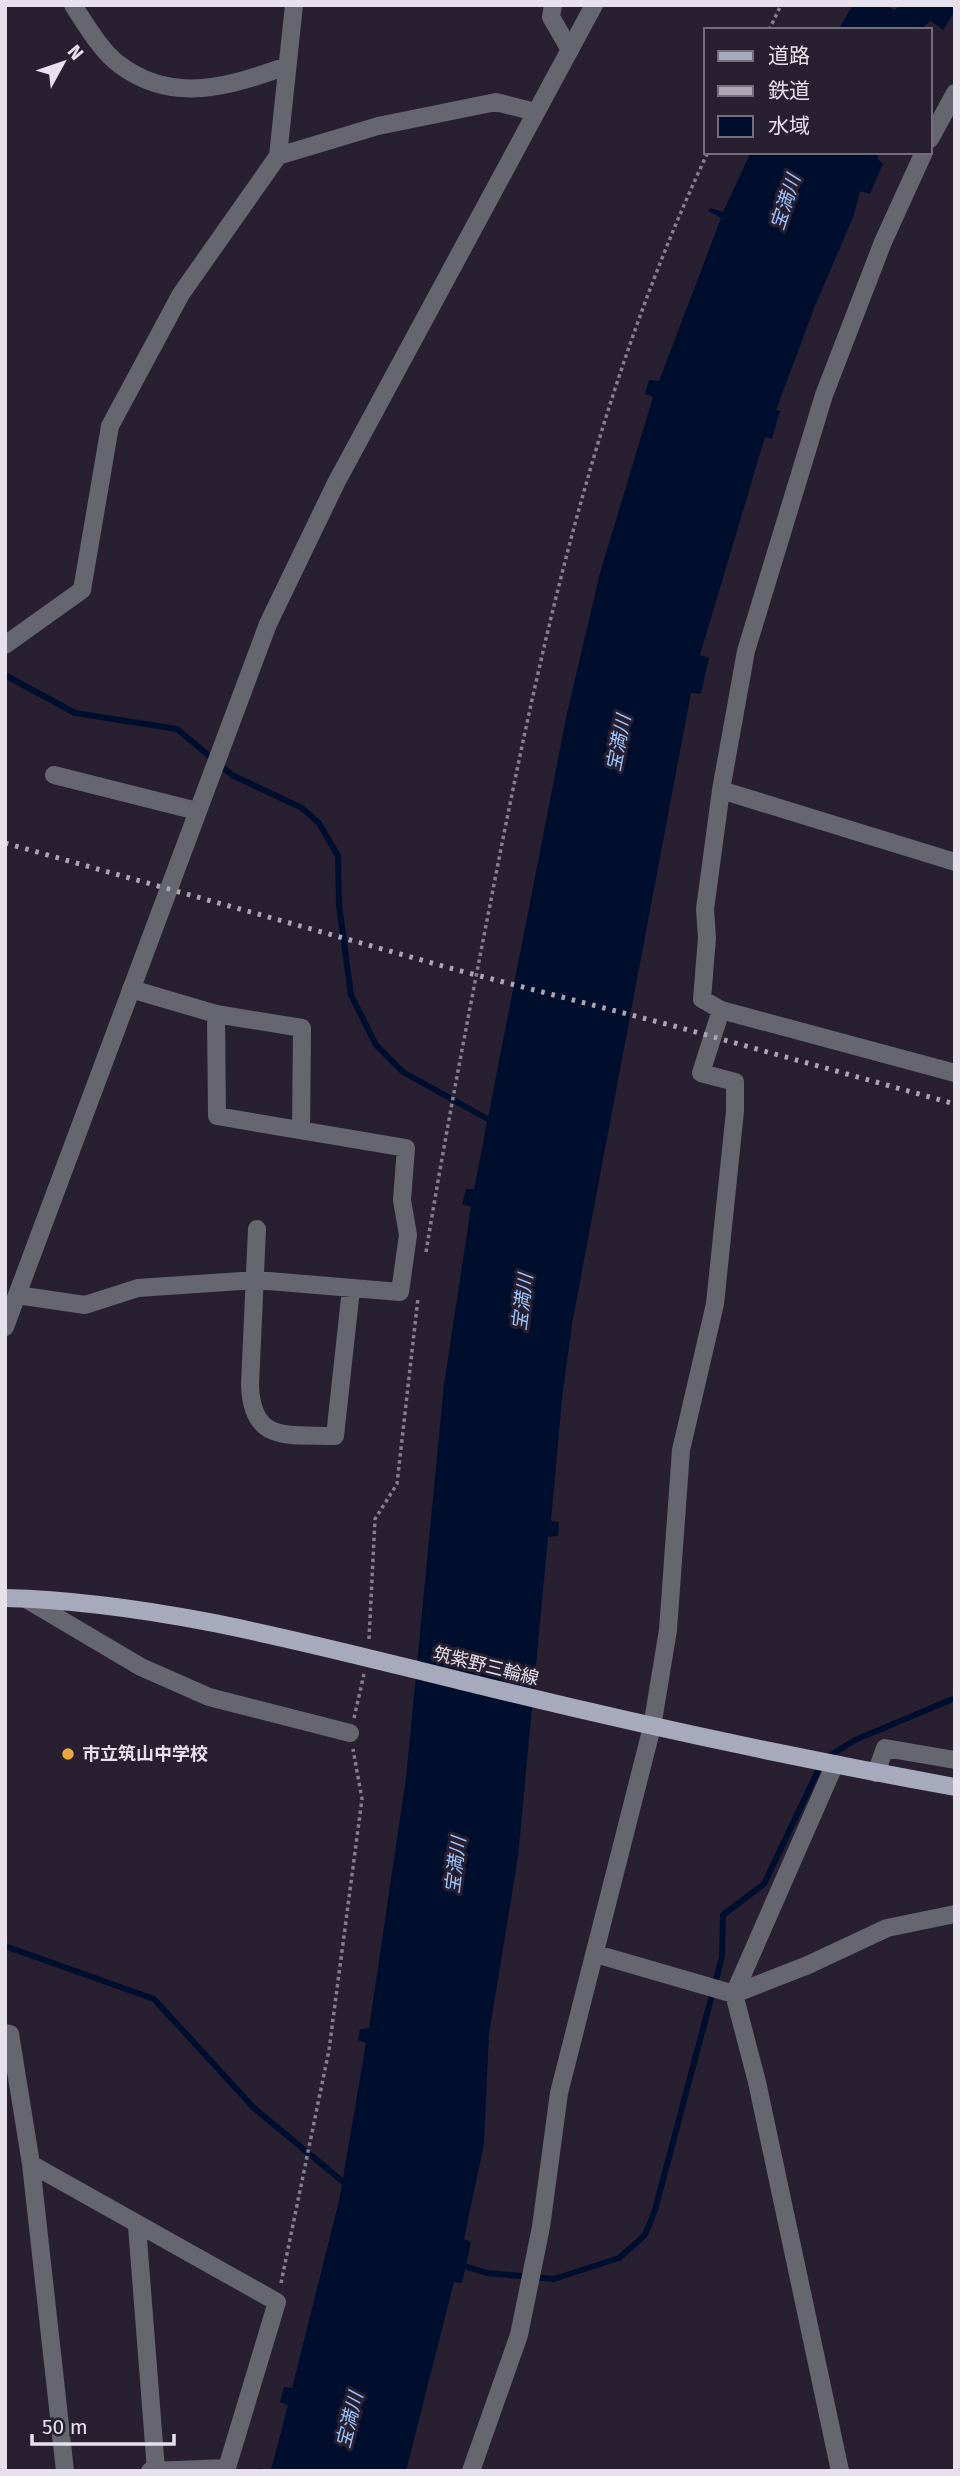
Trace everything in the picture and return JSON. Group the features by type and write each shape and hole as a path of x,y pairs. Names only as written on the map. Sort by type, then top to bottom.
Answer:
{"main road":[{"name":"筑紫野三輪線","path":"5,1598 164,1614 368,1658 652,1727 834,1766 955,1787"}],"street":[{"path":"73,5 120,65 159,83 195,90 233,85 287,66"},
{"path":"5,645 82,590 110,426 181,294 278,156 294,5"},
{"path":"553,5 551,17 570,50"},
{"path":"5,1327 268,624 337,482 594,5"},
{"path":"932,135 955,93"},
{"path":"278,156 378,126 496,102 535,112"},
{"path":"923,154 883,242 824,395 747,651 721,790 705,909 707,938 702,999 721,1010 955,1073"},
{"path":"54,775 197,811"},
{"path":"721,790 955,862"},
{"path":"131,989 216,1014 302,1028 301,1130"},
{"path":"478,2469 519,2335 541,2227 559,2093 652,1727 668,1630 681,1450 715,1304 735,1111 736,1082 701,1073 721,1010"},
{"path":"17,1295 85,1306 138,1288 257,1280 400,1292 408,1235 402,1200 406,1148 217,1116 216,1014"},
{"path":"257,1229 250,1406 262,1427 275,1433 335,1436 351,1289"},
{"path":"26,1599 141,1667 209,1697 350,1733"},
{"path":"876,1773 885,1748 955,1760"},
{"path":"834,1766 734,1994 757,2082 839,2471"},
{"path":"596,1954 734,1994 807,1965 887,1928 955,1914"},
{"path":"5,2033 10,2034 31,2164 65,2471"},
{"path":"31,2164 137,2226 277,2302 227,2469 149,2471"},
{"path":"137,2226 156,2470"}],"path":[{"path":"770,28 781,5"},
{"path":"425,1255 447,1121 529,703 592,459 658,269 707,154"},
{"path":"277,2302 329,2050 362,1799 350,1733 368,1658 375,1519 397,1484 419,1296"}],"water":[{"path":"853,5 887,5 894,10 902,5 955,5 955,11 943,30 931,21 922,28 839,28"},
{"name":"宝満川","path":"750,154 880,154 877,158 883,164 870,194 860,191 854,215 815,306 776,410 780,411 772,439 765,437 700,655 709,658 701,694 691,693 572,1324 551,1521 559,1522 558,1536 548,1537 518,1857 489,2034 484,2144 464,2239 471,2242 462,2283 454,2282 406,2471 256,2471 258,2468 271,2470 288,2405 280,2402 284,2387 292,2388 339,2201 366,2043 358,2040 360,2029 369,2028 406,1778 444,1384 471,1207 462,1204 466,1189 474,1189 567,713 600,573 653,397 645,394 649,380 659,381 721,218 708,211 710,208 723,212"}],"waterway":[{"path":"5,675 75,713 177,729 232,775 302,808 319,823 338,856 339,905 351,995 376,1045 403,1072 493,1122"},
{"path":"461,2265 487,2273 554,2279 619,2258 645,2235 655,2210 722,1957 723,1915 764,1884 823,1760 855,1740 955,1698"},
{"path":"5,1946 154,1999 254,2108 347,2185"}],"railway":[{"path":"5,843 457,970 674,1026 955,1104"}],"place":[{"name":"市立筑山中学校","path":"68,1754"}]}
